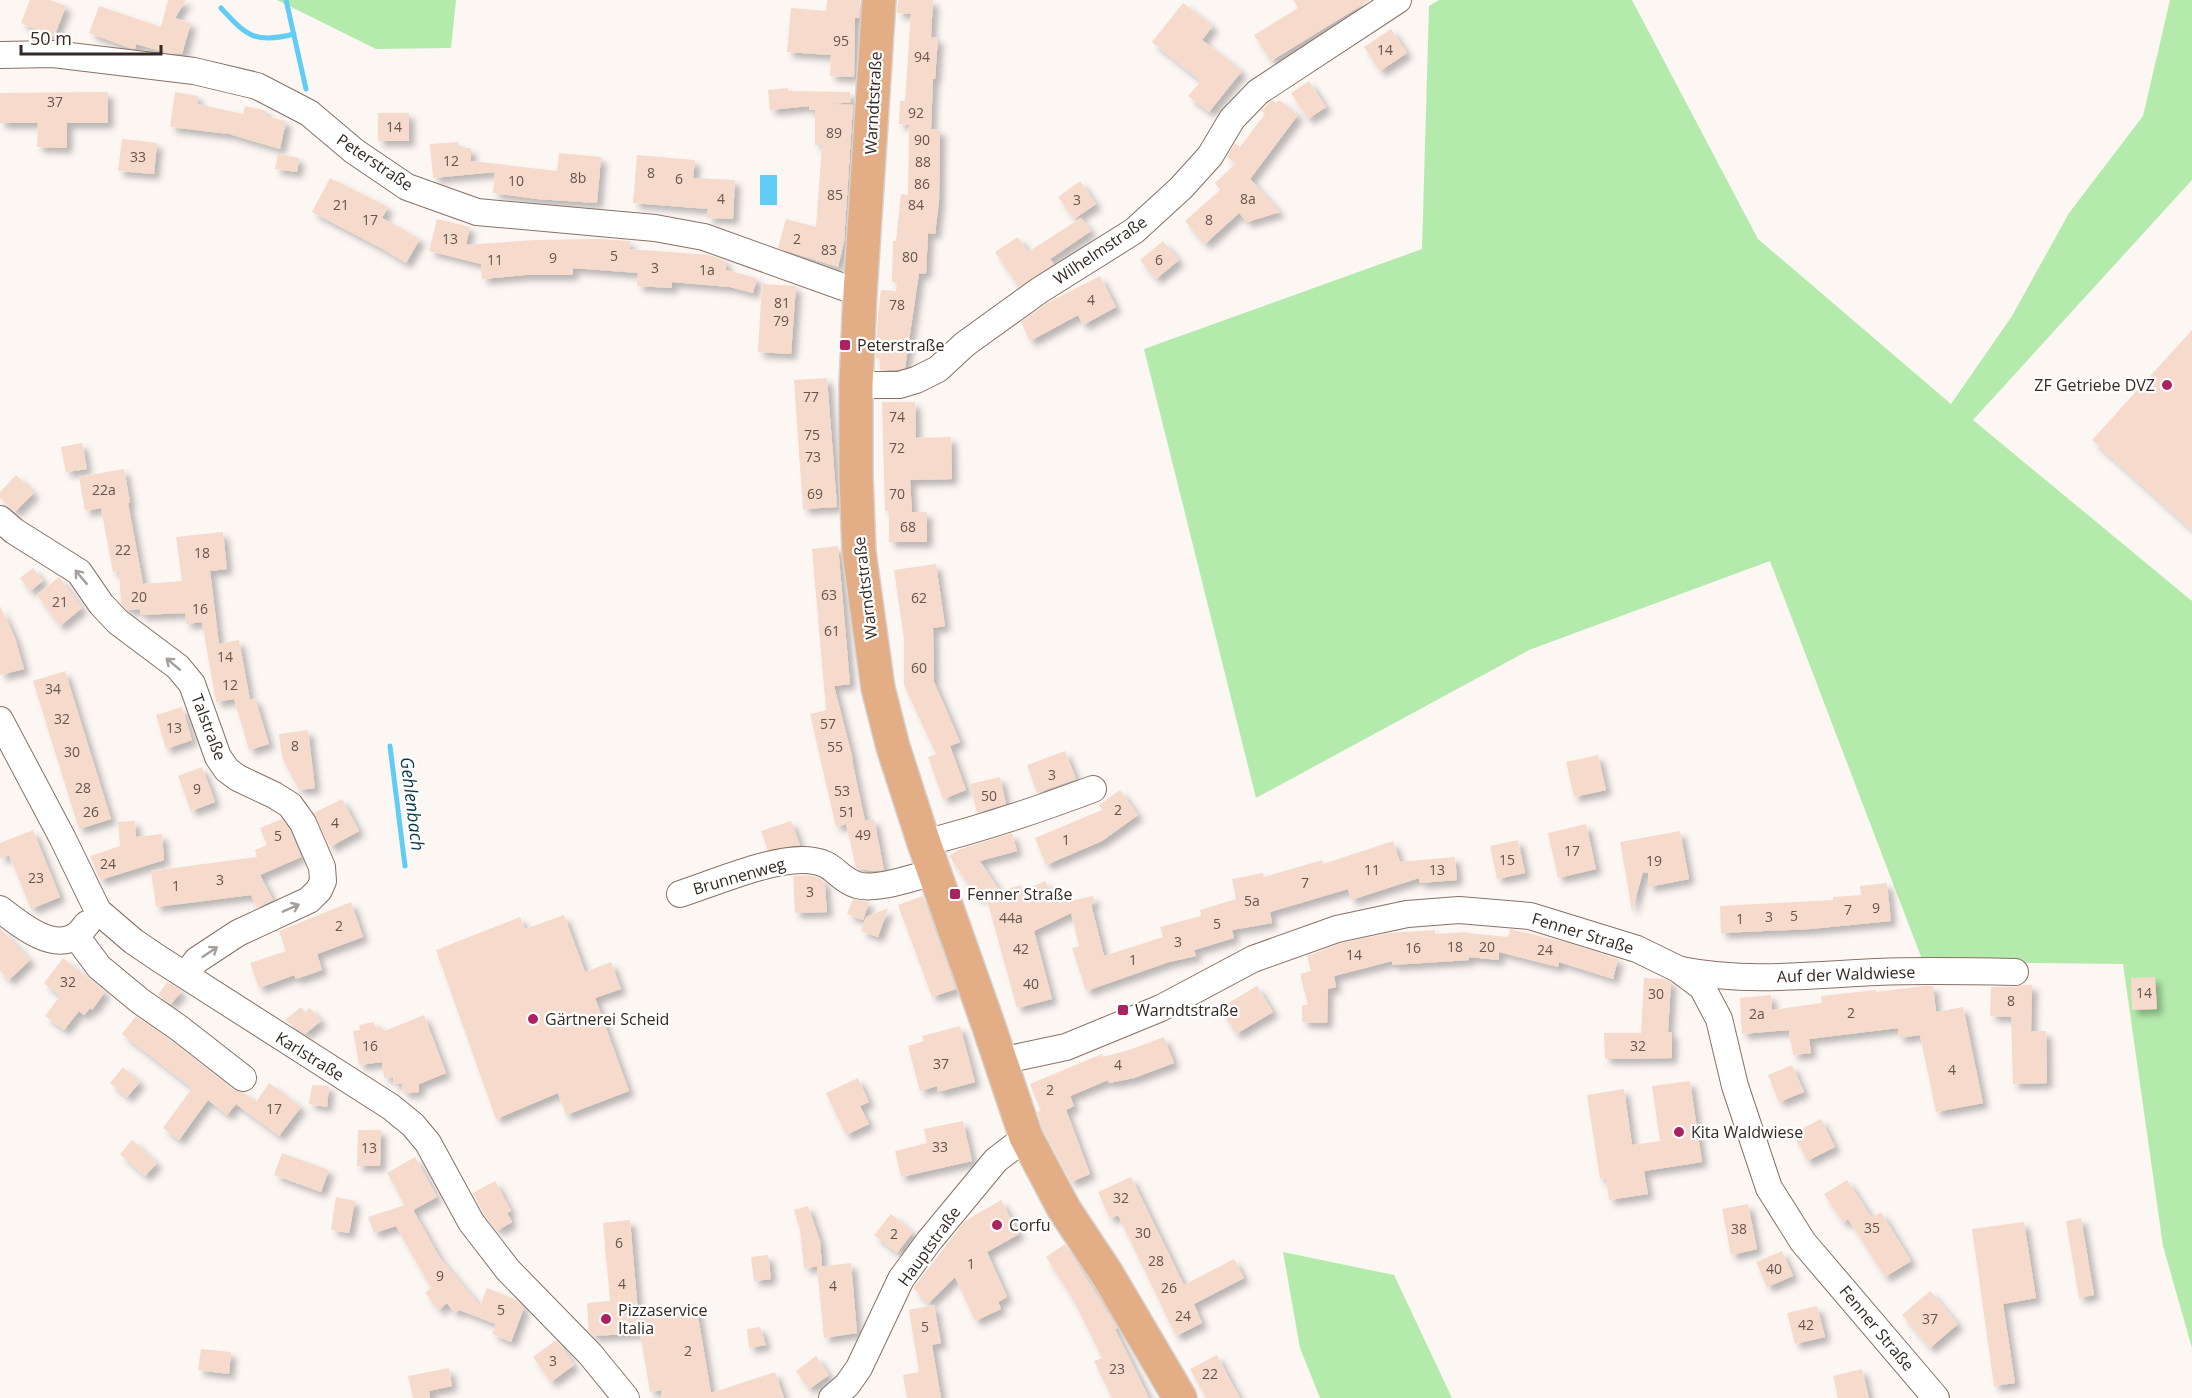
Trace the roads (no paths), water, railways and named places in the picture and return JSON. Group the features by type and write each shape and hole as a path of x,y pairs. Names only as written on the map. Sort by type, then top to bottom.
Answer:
{"main road":[{"name":"Warndtstraße","path":"879,0 856,385 859,552 878,688 893,747 929,857 1026,1137 1064,1209 1113,1283 1180,1398"}],"street":[{"name":"Wilhelmstraße","path":"856,385 899,385 916,380 938,369 965,344 1040,290 1134,231 1181,188 1210,156 1232,119 1258,92 1398,0"},
{"name":"Peterstraße","path":"0,55 53,54 194,71 257,86 309,113 354,152 407,187 477,212 655,228 704,237 860,293"},
{"name":"Talstraße","path":"0,519 14,531 79,572 101,604 118,622 178,667 192,684 215,749 226,770 290,806 303,823 322,867 323,881 319,890 309,900 238,933 197,960 185,975"},
{"name":"Karlstraße","path":"0,720 98,911 133,940 281,1038 391,1107 413,1125 428,1143 471,1221 508,1270 590,1354 626,1398"},
{"name":"Brunnenweg","path":"680,894 777,863 803,860 824,862 848,881 873,886 929,857 1026,813 1093,789"},
{"path":"0,909 40,936 58,940 76,936 98,911"},
{"name":"Fenner Straße","path":"1000,1061 1066,1047 1161,1008 1253,959 1337,929 1407,914 1459,910 1530,916 1637,949 1678,969 1702,987 1719,1019 1735,1086 1769,1188 1803,1242 1936,1398"},
{"path":"76,936 99,967 140,1002 179,1028 243,1078"},
{"name":"Auf der Waldwiese","path":"1678,969 1712,976 1737,977 1882,972 2015,972"},
{"name":"Hauptstraße","path":"832,1398 847,1385 859,1368 902,1280 928,1242 996,1160 1026,1137"}],"water":[{"path":"760,175 777,175 777,205 760,205"}],"waterway":[{"name":"Gehlenbach","path":"286,0 306,89"},
{"path":"221,8 245,31 260,38 294,34"},
{"name":"Gehlenbach","path":"390,746 405,866"}],"place":[{"name":"Peterstraße","path":"845,345"},
{"name":"ZF Getriebe DVZ","path":"2167,385"},
{"name":"Fenner Straße","path":"955,894"},
{"name":"Warndtstraße","path":"1123,1010"},
{"name":"Gärtnerei Scheid","path":"533,1019"},
{"name":"Kita Waldwiese","path":"1679,1132"},
{"name":"Corfu","path":"997,1225"},
{"name":"Pizzaservice Italia","path":"606,1319"}]}
